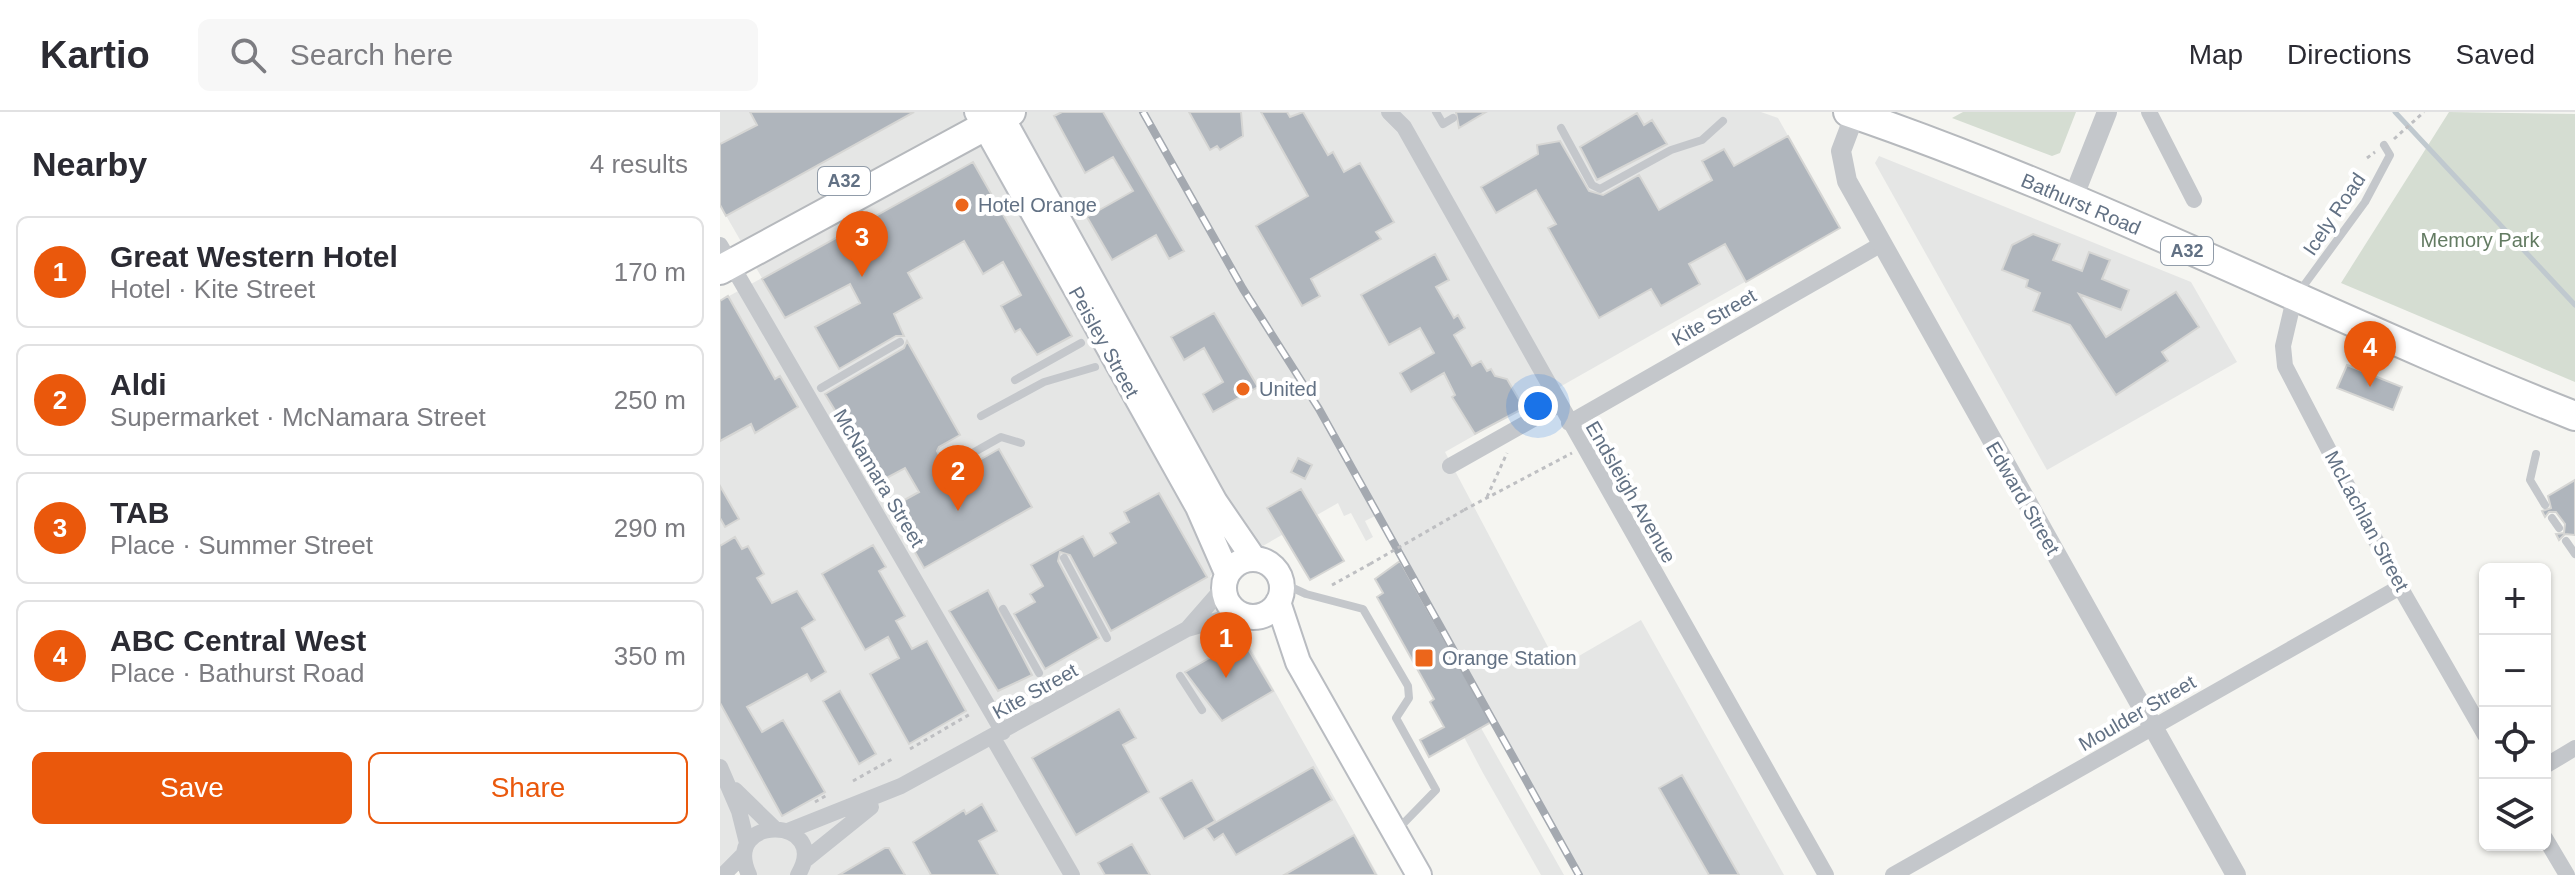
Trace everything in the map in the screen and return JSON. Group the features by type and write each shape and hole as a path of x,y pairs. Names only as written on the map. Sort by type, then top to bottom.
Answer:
{"highway":[{"name":"Bathurst Road","path":"1852,113 2073,198 2294,299 2575,416"},
{"name":"A32","path":"723,256 990,115"}],"main road":[{"name":"Peisley Street","path":"990,115 1215,502 1254,559"},
{"name":"Peisley Street","path":"990,115 1198,507 1225,581"},
{"path":"1298,662 1227,603 1225,581 1239,562 1254,559 1272,566 1298,662 1419,875"},
{"path":"1246,616 1272,610 1280,593"}],"street":[{"name":"Endsleigh Avenue","path":"1389,112 1402,120 1558,405 1826,875"},
{"path":"2073,198 2107,112"},
{"path":"2149,112 2194,200"},
{"name":"Edward Street","path":"1852,113 1841,151 1842,168 1880,245 2236,875"},
{"name":"Kite Street","path":"1569,423 1880,245"},
{"name":"McNamara Street","path":"723,256 998,735 1072,875"},
{"name":"McLachlan Street","path":"2294,299 2283,346 2285,366 2400,587 2479,725"},
{"path":"1450,466 1558,405"},
{"name":"Kite Street","path":"1187,629 1225,581"},
{"name":"Moulder Street","path":"1893,875 2400,587"},
{"name":"Kite Street","path":"801,871 835,833 901,786 1187,629 1246,616"},
{"path":"2551,762 2575,748"},
{"path":"720,767 729,783 746,849 749,875"},
{"path":"729,783 800,843 801,871"},
{"name":"Kite Street","path":"746,849 759,832 781,829 901,786"},
{"path":"2551,848 2567,875"},
{"path":"723,875 746,849"}],"lane":[{"path":"1436,112 1443,124 1453,118"},
{"path":"1561,128 1586,169 1589,181 1600,189 1671,150 1697,143 1723,121"},
{"name":"Icely Road","path":"2294,299 2365,202 2390,155 2384,145"},
{"path":"821,388 900,342"},
{"path":"1015,380 1081,343"},
{"path":"981,416 1044,382 1095,367"},
{"path":"946,468 1001,437 1021,443"},
{"path":"2536,454 2530,480 2545,505"},
{"path":"2552,518 2559,528"},
{"path":"2566,541 2575,554"},
{"path":"1064,558 1107,638"},
{"path":"1280,593 1306,594 1363,609 1408,686 1409,698 1396,718 1436,790 1395,832"},
{"path":"1003,609 1039,673"},
{"path":"1180,676 1202,710"}],"path":[{"path":"2395,138 2424,112"},
{"path":"1485,498 1518,428"},
{"path":"1332,585 1582,447"},
{"path":"910,749 974,712"},
{"path":"853,781 894,758"}],"shaded area":[{"path":"720,112 1761,112 1778,118 1840,228 1445,452 1557,664 1565,664 1641,620 1784,875 1578,875 1375,516 1365,521 1373,537 1366,541 1351,513 1344,516 1338,503 1210,576 1378,875 746,875 744,855 720,869 720,301 762,278 720,205"},
{"path":"1879,156 2191,282 2237,362 2047,470 1875,163"},
{"path":"1481,728 1564,875 1541,875 1483,773 1464,737"}],"green space":[{"path":"1963,112 2076,112 2060,153 2052,156 1952,118"},
{"name":"Memory Park","path":"2449,112 2575,114 2575,382 2341,283"}],"building":[{"path":"750,112 914,112 726,216 720,205 720,144 757,125"},
{"path":"1062,112 1103,112 1184,251 1169,259 1156,235 1112,260 1087,217 1133,191 1113,157 1085,173 1054,116"},
{"path":"1189,112 1241,112 1243,136 1220,150 1217,146 1210,150"},
{"path":"1261,112 1287,112 1290,117 1303,112 1328,155 1333,152 1344,172 1360,163 1394,222 1376,232 1381,239 1311,279 1320,296 1302,306 1256,226 1308,196"},
{"path":"1456,112 1486,112 1459,128"},
{"path":"1637,113 1644,125 1652,120 1667,144 1597,180 1580,147"},
{"path":"1788,136 1840,228 1746,282 1725,244 1689,264 1700,284 1661,306 1651,289 1599,318 1548,228 1556,224 1536,190 1496,213 1481,187 1538,154 1537,145 1560,141 1589,191 1603,195 1639,175 1659,210 1712,180 1702,161 1724,149 1734,166"},
{"path":"973,162 1072,336 1037,355 1020,329 1015,332 1001,306 1021,295 1003,262 983,274 964,241 908,273 922,298 894,314 904,336 896,336 839,369 815,327 860,303 850,284 785,318 762,279"},
{"path":"2033,234 2060,244 2053,260 2082,271 2089,252 2110,260 2102,279 2129,290 2121,310 2079,294 2106,337 2176,292 2199,327 2162,352 2168,361 2116,395 2070,325 2033,311 2040,293 2026,287 2028,280 2002,270 2012,245"},
{"path":"1435,254 1449,280 1436,287 1454,318 1458,315 1465,328 1454,335 1472,366 1481,361 1487,371 1491,369 1495,376 1507,379 1524,408 1475,434 1452,397 1455,395 1444,373 1411,392 1400,373 1434,353 1420,328 1389,345 1361,295"},
{"path":"728,296 775,379 780,376 798,407 755,433 751,424 720,441 720,301"},
{"path":"1214,313 1258,387 1213,412 1203,394 1223,382 1204,348 1184,360 1171,337"},
{"path":"907,341 960,435 939,447 937,451 943,462 940,472 951,476 999,449 1032,507 924,568 890,508 919,492 905,468 879,482 825,394 904,348"},
{"path":"2347,365 2402,387 2393,410 2337,388"},
{"path":"1298,458 1312,465 1305,479 1291,472"},
{"path":"2575,480 2575,535 2565,534 2559,540 2556,534 2564,533 2565,524 2556,512 2549,512 2545,517 2542,511 2551,508 2548,496"},
{"path":"720,486 739,519 725,527 720,518"},
{"path":"1301,489 1344,561 1310,580 1267,508"},
{"path":"1159,493 1207,577 1111,631 1070,555 1060,552 1058,561 1099,638 1045,669 1014,614 1035,602 1030,594 1043,586 1031,565 1083,536 1094,556 1116,543 1110,533 1129,522 1124,512"},
{"path":"735,537 742,549 748,546 764,574 757,578 772,603 797,591 815,620 802,628 826,672 811,681 807,674 747,707 762,732 783,720 825,792 782,816 720,703 720,546"},
{"path":"873,545 886,567 879,571 905,616 896,621 912,649 927,641 966,711 909,744 870,674 899,658 888,637 865,650 822,574"},
{"path":"1400,561 1491,722 1429,757 1420,740 1444,727 1430,702 1434,699 1377,597 1383,593 1375,579"},
{"path":"988,590 1032,675 998,691 949,611"},
{"path":"1239,641 1244,642 1273,691 1222,721 1185,672"},
{"path":"840,691 876,754 859,764 823,701"},
{"path":"1119,709 1136,738 1123,745 1149,792 1076,835 1032,758"},
{"path":"1313,767 1332,800 1236,855 1223,834 1214,840 1206,828"},
{"path":"1682,775 1739,875 1709,875 1659,788"},
{"path":"1192,780 1215,821 1184,839 1160,798"},
{"path":"982,804 997,831 979,841 998,875 931,875 913,842 964,810 966,814"},
{"path":"1354,835 1376,875 1284,875"},
{"path":"1132,844 1150,875 1105,875 1098,863"},
{"path":"889,848 905,875 839,875"}],"waterway":[{"path":"2395,112 2575,305"}],"railway":[{"path":"1143,112 1243,289 1319,409 1579,875"}],"place":[{"name":"Hotel Orange","path":"962,205"},
{"name":"TAB","path":"862,277"},
{"name":"ABC Central West","path":"2370,387"},
{"name":"United","path":"1243,389"},
{"name":"Aldi","path":"958,511"},
{"name":"Orange Station","path":"1424,658"},
{"name":"Great Western Hotel","path":"1226,678"}]}
